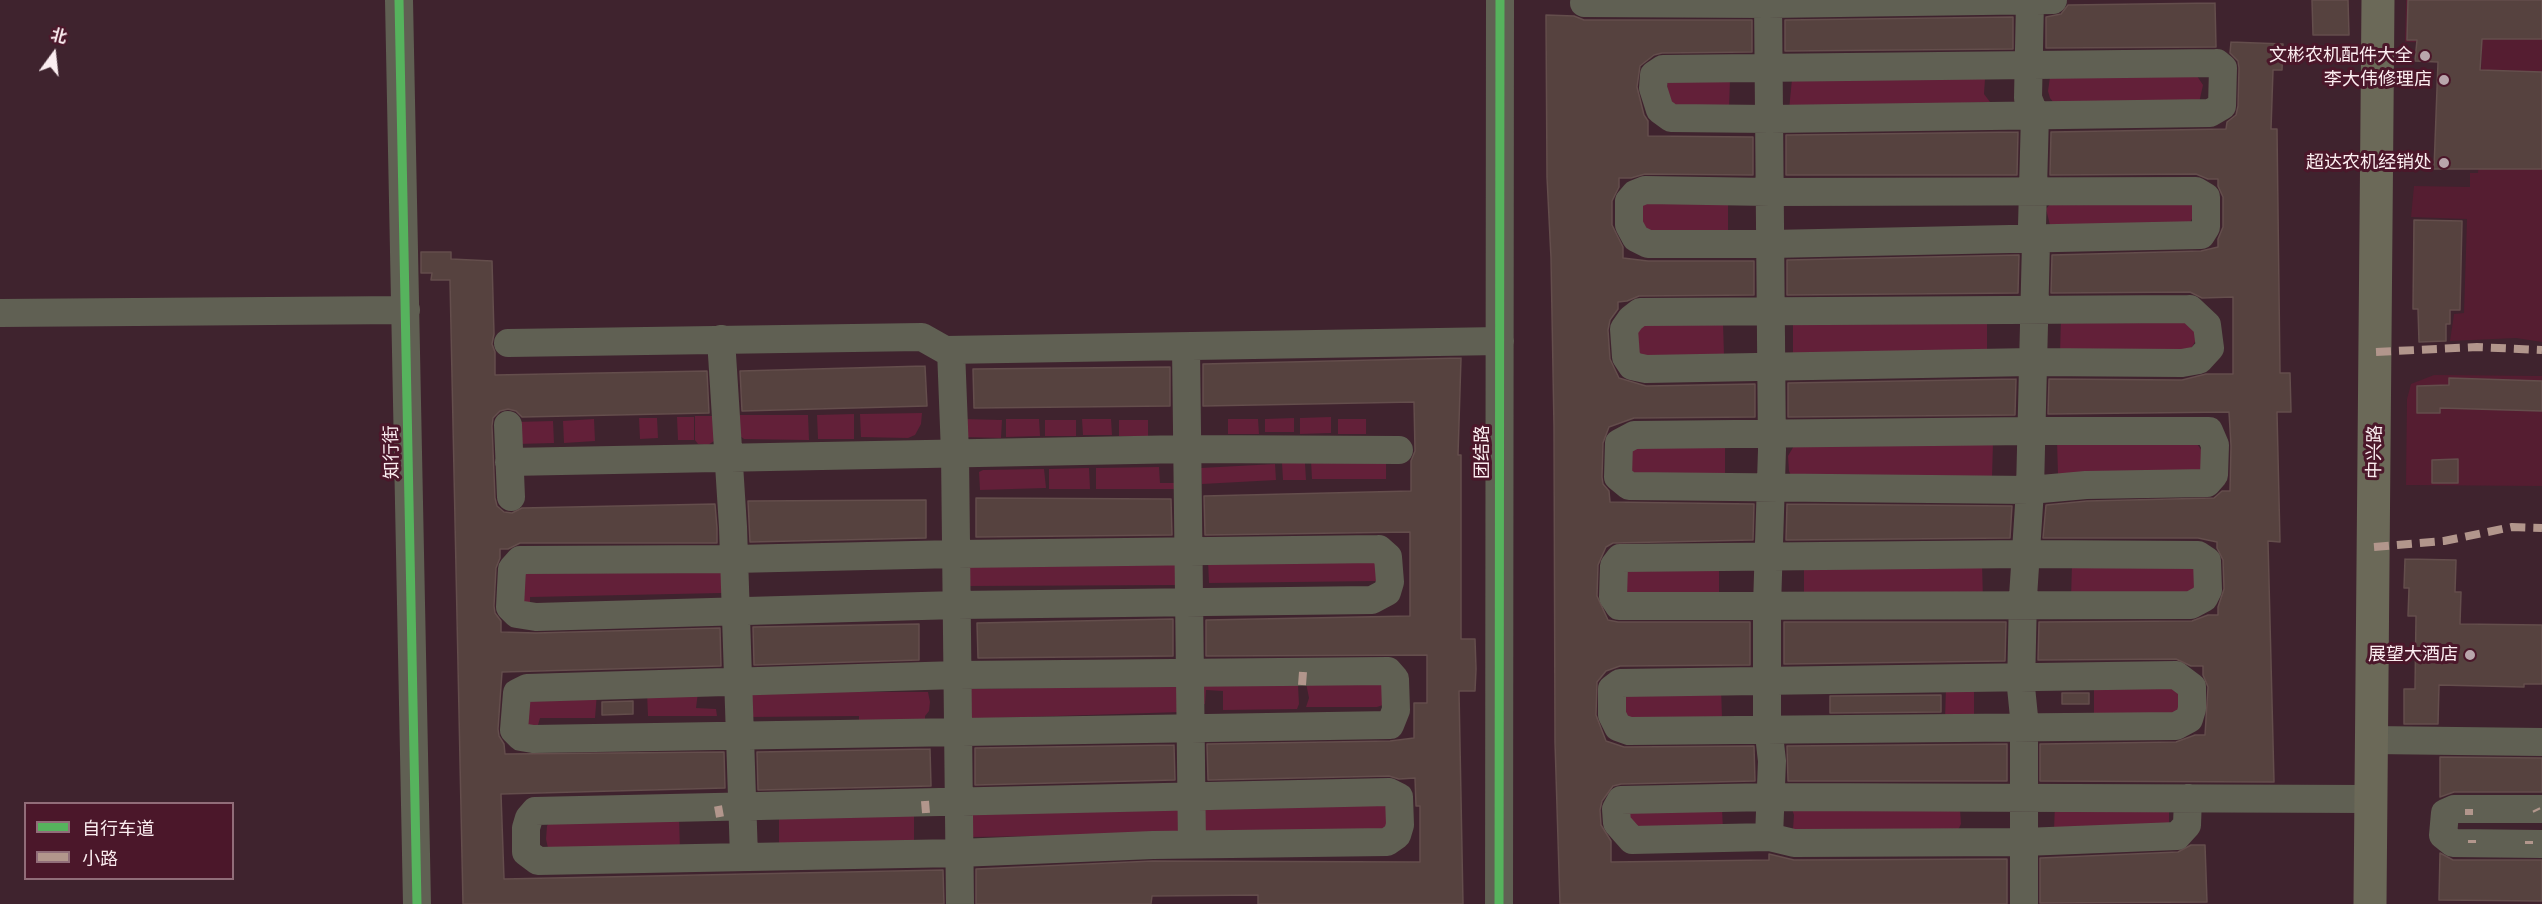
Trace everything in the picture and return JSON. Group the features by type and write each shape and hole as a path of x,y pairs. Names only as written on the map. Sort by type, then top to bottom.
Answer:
{"main road":[{"name":"中兴路","path":"2370,904 2378,0"}],"street":[{"name":"知行街","path":"399,0 417,904"},
{"name":"团结路","path":"1499,904 1500,0"},
{"path":"2024,904 2025,726 2021,678 2022,605 2030,490 2035,238 2032,226 2035,115 2028,98 2030,0"},
{"path":"1584,3 2053,0"},
{"path":"1768,2 1772,367 1767,606 1768,728 1772,761 1769,837"},
{"path":"2217,63 2223,68 2222,106 2210,113 1770,119 1671,118 1660,110 1653,88 1654,75 1663,69 1769,69 2217,63"},
{"path":"1645,190 1770,192 2196,191 2206,197 2206,227 2200,235 1771,244 1648,244 1636,238 1629,225 1629,201 1635,194 1645,190"},
{"path":"2190,309 2207,325 2211,348 2199,360 2182,363 2032,362 1646,369 1632,366 1626,357 1624,329 1630,319 1640,312 1771,313 2190,309"},
{"path":"0,314 406,310"},
{"path":"508,343 922,337 945,350 951,350 1500,341"},
{"path":"721,339 734,559 744,857"},
{"path":"1186,347 1192,844"},
{"path":"951,350 956,453 960,904"},
{"path":"508,425 511,497"},
{"path":"2209,431 2215,445 2214,475 2207,483 2086,485 2030,490 1629,486 1618,477 1619,443 1634,435 2031,432 2209,431"},
{"path":"509,462 1187,449 1399,450"},
{"path":"1379,549 1388,557 1390,582 1387,592 1372,600 736,609 536,616 517,614 510,607 512,569 520,560 734,559 1188,551 1379,549"},
{"path":"2026,554 2198,555 2207,561 2208,590 2204,598 2191,605 1619,606 1613,597 1614,566 1620,558 2026,554"},
{"path":"1388,671 1395,679 1396,710 1390,725 958,734 533,739 521,737 514,730 517,693 527,688 958,675 1190,673 1388,671"},
{"path":"2176,675 2192,687 2192,709 2189,719 2176,726 1629,731 1618,727 1612,715 1612,689 1620,683 2021,678 2176,675"},
{"path":"2372,740 2542,742"},
{"path":"1389,792 1399,797 1400,825 1397,836 1388,842 1192,844 959,853 538,861 525,852 526,828 529,818 535,811 1191,795 1389,792"},
{"path":"2188,798 2187,825 2177,836 2024,842 1794,843 1769,837 1632,840 1617,823 1616,809 1621,800 1771,797 2188,798 2371,799"},
{"path":"2542,809 2454,809 2445,813 2443,836 2453,843 2542,844"}],"shaded area":[{"path":"2406,0 2542,0 2542,342 2516,338 2450,341 2454,314 2464,313 2467,219 2411,217 2414,186 2470,187 2470,173 2478,173 2482,43 2405,42"},
{"path":"2197,76 2203,85 2199,103 2058,108 2050,98 2048,91 2050,77"},
{"path":"1730,79 1729,110 1668,104 1667,80"},
{"path":"1792,79 1985,79 1984,94 1990,102 1789,110"},
{"path":"1728,200 1728,232 1653,234 1641,227 1642,202"},
{"path":"2186,201 2193,206 2193,217 2188,226 2050,225 2046,209 2052,202"},
{"path":"2061,318 2186,318 2193,326 2196,340 2191,349 2060,354"},
{"path":"1987,321 1987,356 1793,357 1793,323"},
{"path":"1723,323 1724,355 1637,356 1636,324"},
{"path":"2434,375 2542,376 2542,486 2406,485 2407,399 2411,384"},
{"path":"922,413 921,424 915,435 908,438 861,437 860,414"},
{"path":"854,414 854,439 818,439 817,415"},
{"path":"738,415 808,415 809,440 744,439 739,435"},
{"path":"695,416 715,416 717,439 708,445 698,444 695,440"},
{"path":"677,417 694,417 694,440 678,440"},
{"path":"1331,417 1331,433 1300,434 1300,418"},
{"path":"639,418 657,418 658,438 640,439"},
{"path":"1294,418 1294,432 1265,432 1265,419"},
{"path":"594,419 595,441 564,443 563,421"},
{"path":"963,419 1002,420 1001,438 963,437"},
{"path":"1006,419 1039,419 1040,436 1006,437"},
{"path":"1082,419 1111,419 1112,435 1083,435"},
{"path":"1228,419 1258,419 1259,434 1228,434"},
{"path":"1338,419 1366,419 1366,434 1338,434"},
{"path":"1045,420 1076,420 1076,436 1045,436"},
{"path":"1119,420 1148,420 1148,436 1119,436"},
{"path":"553,421 554,443 517,444 516,422"},
{"path":"2057,441 2195,441 2202,451 2202,470 2058,474"},
{"path":"1725,443 1725,477 1631,478 1631,444"},
{"path":"1993,443 1992,477 1793,480 1789,471 1788,456 1795,444"},
{"path":"1311,461 1386,461 1386,479 1312,479"},
{"path":"1282,463 1305,463 1306,480 1283,480"},
{"path":"1275,464 1276,480 1202,484 1201,468"},
{"path":"1159,467 1160,483 1181,483 1179,489 1096,489 1096,468"},
{"path":"1089,468 1090,489 1049,489 1049,469"},
{"path":"1044,469 1046,488 980,490 979,472 983,470"},
{"path":"1378,559 1379,581 1209,583 1208,560"},
{"path":"1177,560 1179,585 968,586 968,564"},
{"path":"1804,563 1982,563 1983,600 1804,598"},
{"path":"2191,563 2195,572 2195,590 2187,598 2071,598 2072,564"},
{"path":"1719,565 1719,599 1622,599 1622,566"},
{"path":"722,569 722,593 530,597 530,604 518,604 521,571"},
{"path":"1306,683 1387,683 1383,705 1377,707 1306,707 1309,698"},
{"path":"2175,683 2183,711 2175,717 2094,717 2094,684"},
{"path":"1198,685 1298,685 1299,704 1297,709 1223,710 1223,691 1206,690 1205,704 1198,705"},
{"path":"1179,686 1181,712 966,719 966,689"},
{"path":"1721,687 1722,718 1627,719 1622,714 1626,690"},
{"path":"1946,687 1974,687 1974,721 1945,720"},
{"path":"647,692 698,692 696,708 716,709 717,716 648,716"},
{"path":"746,692 928,692 930,702 929,711 925,716 925,725 859,722 859,716 745,717"},
{"path":"597,693 595,718 540,718 538,725 524,730 520,702"},
{"path":"2055,803 2169,804 2169,830 2054,830"},
{"path":"1381,804 1386,807 1387,833 1200,833 1200,806"},
{"path":"1791,806 1960,809 1961,824 1957,832 1793,829 1794,815"},
{"path":"1624,808 1722,808 1723,830 1638,833"},
{"path":"1178,810 1179,834 972,837 972,813"},
{"path":"914,815 914,845 779,846 779,817"},
{"path":"679,817 680,850 548,848 546,839 547,826 551,820"}],"building":[{"path":"2312,0 2348,0 2349,35 2313,35"},
{"path":"2408,0 2542,0 2542,39 2482,39 2480,70 2542,72 2542,169 2434,169 2438,62 2415,61 2417,40 2407,40"},
{"path":"2215,3 2216,47 2046,48 2046,17 2061,14 2068,5"},
{"path":"1546,15 1574,16 1584,20 1752,20 1752,52 1654,55 1640,66 1637,87 1644,115 1648,121 1648,136 1753,137 1753,175 1645,174 1631,178 1619,178 1619,187 1612,201 1612,225 1623,247 1623,258 1648,261 1754,261 1754,295 1639,296 1618,302 1618,309 1610,320 1608,330 1610,359 1619,378 1646,386 1755,384 1755,417 1634,418 1609,427 1603,443 1602,477 1603,484 1609,491 1610,502 1754,504 1753,540 1613,543 1606,547 1598,565 1597,596 1608,620 1618,622 1750,622 1750,665 1620,666 1606,671 1597,682 1596,715 1606,741 1624,747 1754,746 1755,781 1613,786 1602,801 1600,810 1601,825 1611,841 1611,862 1769,860 1769,854 1794,860 2007,859 2007,904 1560,904 1555,742 1554,427 1547,177"},
{"path":"2013,17 2013,49 1785,51 1785,20"},
{"path":"2231,42 2283,44 2282,70 2273,70 2271,129 2277,129 2280,373 2290,373 2291,412 2277,412 2280,542 2268,541 2274,782 2040,781 2040,744 2176,742 2195,735 2205,735 2208,687 2203,675 2203,666 2191,666 2176,659 2038,660 2039,622 2192,621 2208,615 2218,615 2224,589 2223,560 2217,548 2217,542 2198,538 2043,538 2046,505 2087,501 2214,498 2222,491 2230,491 2229,412 2048,414 2049,379 2182,380 2206,374 2233,374 2233,297 2202,298 2190,292 2051,293 2052,255 2201,251 2218,247 2218,239 2223,227 2223,197 2218,186 2218,179 2208,179 2196,174 2050,175 2051,132 2226,129 2227,122 2236,115 2238,106 2239,68 2238,61 2230,53"},
{"path":"2018,132 2017,175 1786,175 1786,135"},
{"path":"2414,220 2462,221 2460,310 2450,310 2450,324 2446,324 2446,341 2419,342 2418,309 2413,309"},
{"path":"421,252 451,252 451,259 492,261 494,334 492,344 495,352 495,375 707,371 709,413 522,417 516,411 508,409 500,411 493,418 495,498 497,506 504,512 512,513 522,508 715,504 717,528 717,543 520,543 508,549 500,549 500,558 496,568 494,606 495,613 501,621 501,632 720,628 721,666 502,672 498,729 505,754 724,752 725,788 501,794 504,879 943,870 944,904 463,904 450,280 431,280 432,273 421,273"},
{"path":"2019,255 2018,293 1787,295 1787,260"},
{"path":"1461,358 1458,455 1461,455 1461,639 1475,639 1476,669 1475,691 1459,691 1463,904 1258,904 1258,895 1152,896 1151,904 976,904 976,869 1153,861 1420,862 1420,806 1416,806 1415,778 1399,779 1389,776 1208,780 1207,744 1390,741 1414,738 1414,703 1427,703 1427,655 1206,656 1206,620 1410,616 1410,532 1205,535 1204,496 1411,491 1411,461 1415,451 1414,402 1203,406 1203,364"},
{"path":"925,366 927,406 742,411 740,371"},
{"path":"1170,367 1170,406 974,408 973,369"},
{"path":"2449,378 2542,381 2542,411 2440,408 2440,413 2417,413 2417,386 2449,385"},
{"path":"2016,379 2015,415 1788,417 1788,383"},
{"path":"2458,459 2458,483 2432,483 2432,460"},
{"path":"976,498 1171,499 1172,535 976,537"},
{"path":"926,500 926,538 750,542 748,501"},
{"path":"1787,504 2012,506 2010,538 1786,540"},
{"path":"2405,559 2456,560 2455,592 2461,592 2460,624 2542,625 2542,684 2524,684 2524,687 2439,685 2438,724 2404,724 2404,689 2415,689 2416,616 2408,616 2409,588 2404,588"},
{"path":"1173,619 1173,656 978,658 977,623"},
{"path":"1784,622 2006,622 2005,661 1784,664"},
{"path":"919,624 919,660 754,665 753,627"},
{"path":"2062,693 2089,693 2089,704 2062,704"},
{"path":"1941,695 1941,712 1830,713 1830,696"},
{"path":"633,701 633,714 602,715 602,702"},
{"path":"2007,744 2007,781 1788,781 1787,746"},
{"path":"1174,745 1175,780 975,785 975,748"},
{"path":"930,749 931,786 758,790 757,752"},
{"path":"2440,757 2542,758 2542,792 2454,792 2440,797"},
{"path":"2191,845 2205,845 2207,902 2040,903 2040,858 2178,852"},
{"path":"2440,853 2453,860 2542,860 2542,901 2439,900"}],"marked path":[{"path":"2376,352 2477,347 2542,350"},
{"path":"2374,547 2444,541 2512,527 2542,528"},
{"path":"1302,685 1303,672"},
{"path":"925,801 926,813"},
{"path":"718,806 720,817"},
{"path":"2469,809 2469,815"}],"cycle path":[{"path":"399,0 417,904"},
{"path":"1499,904 1500,0"}],"place":[{"name":"文彬农机配件大全","path":"2425,56"},
{"name":"李大伟修理店","path":"2444,80"},
{"name":"超达农机经销处","path":"2444,163"},
{"name":"展望大酒店","path":"2470,655"}]}
